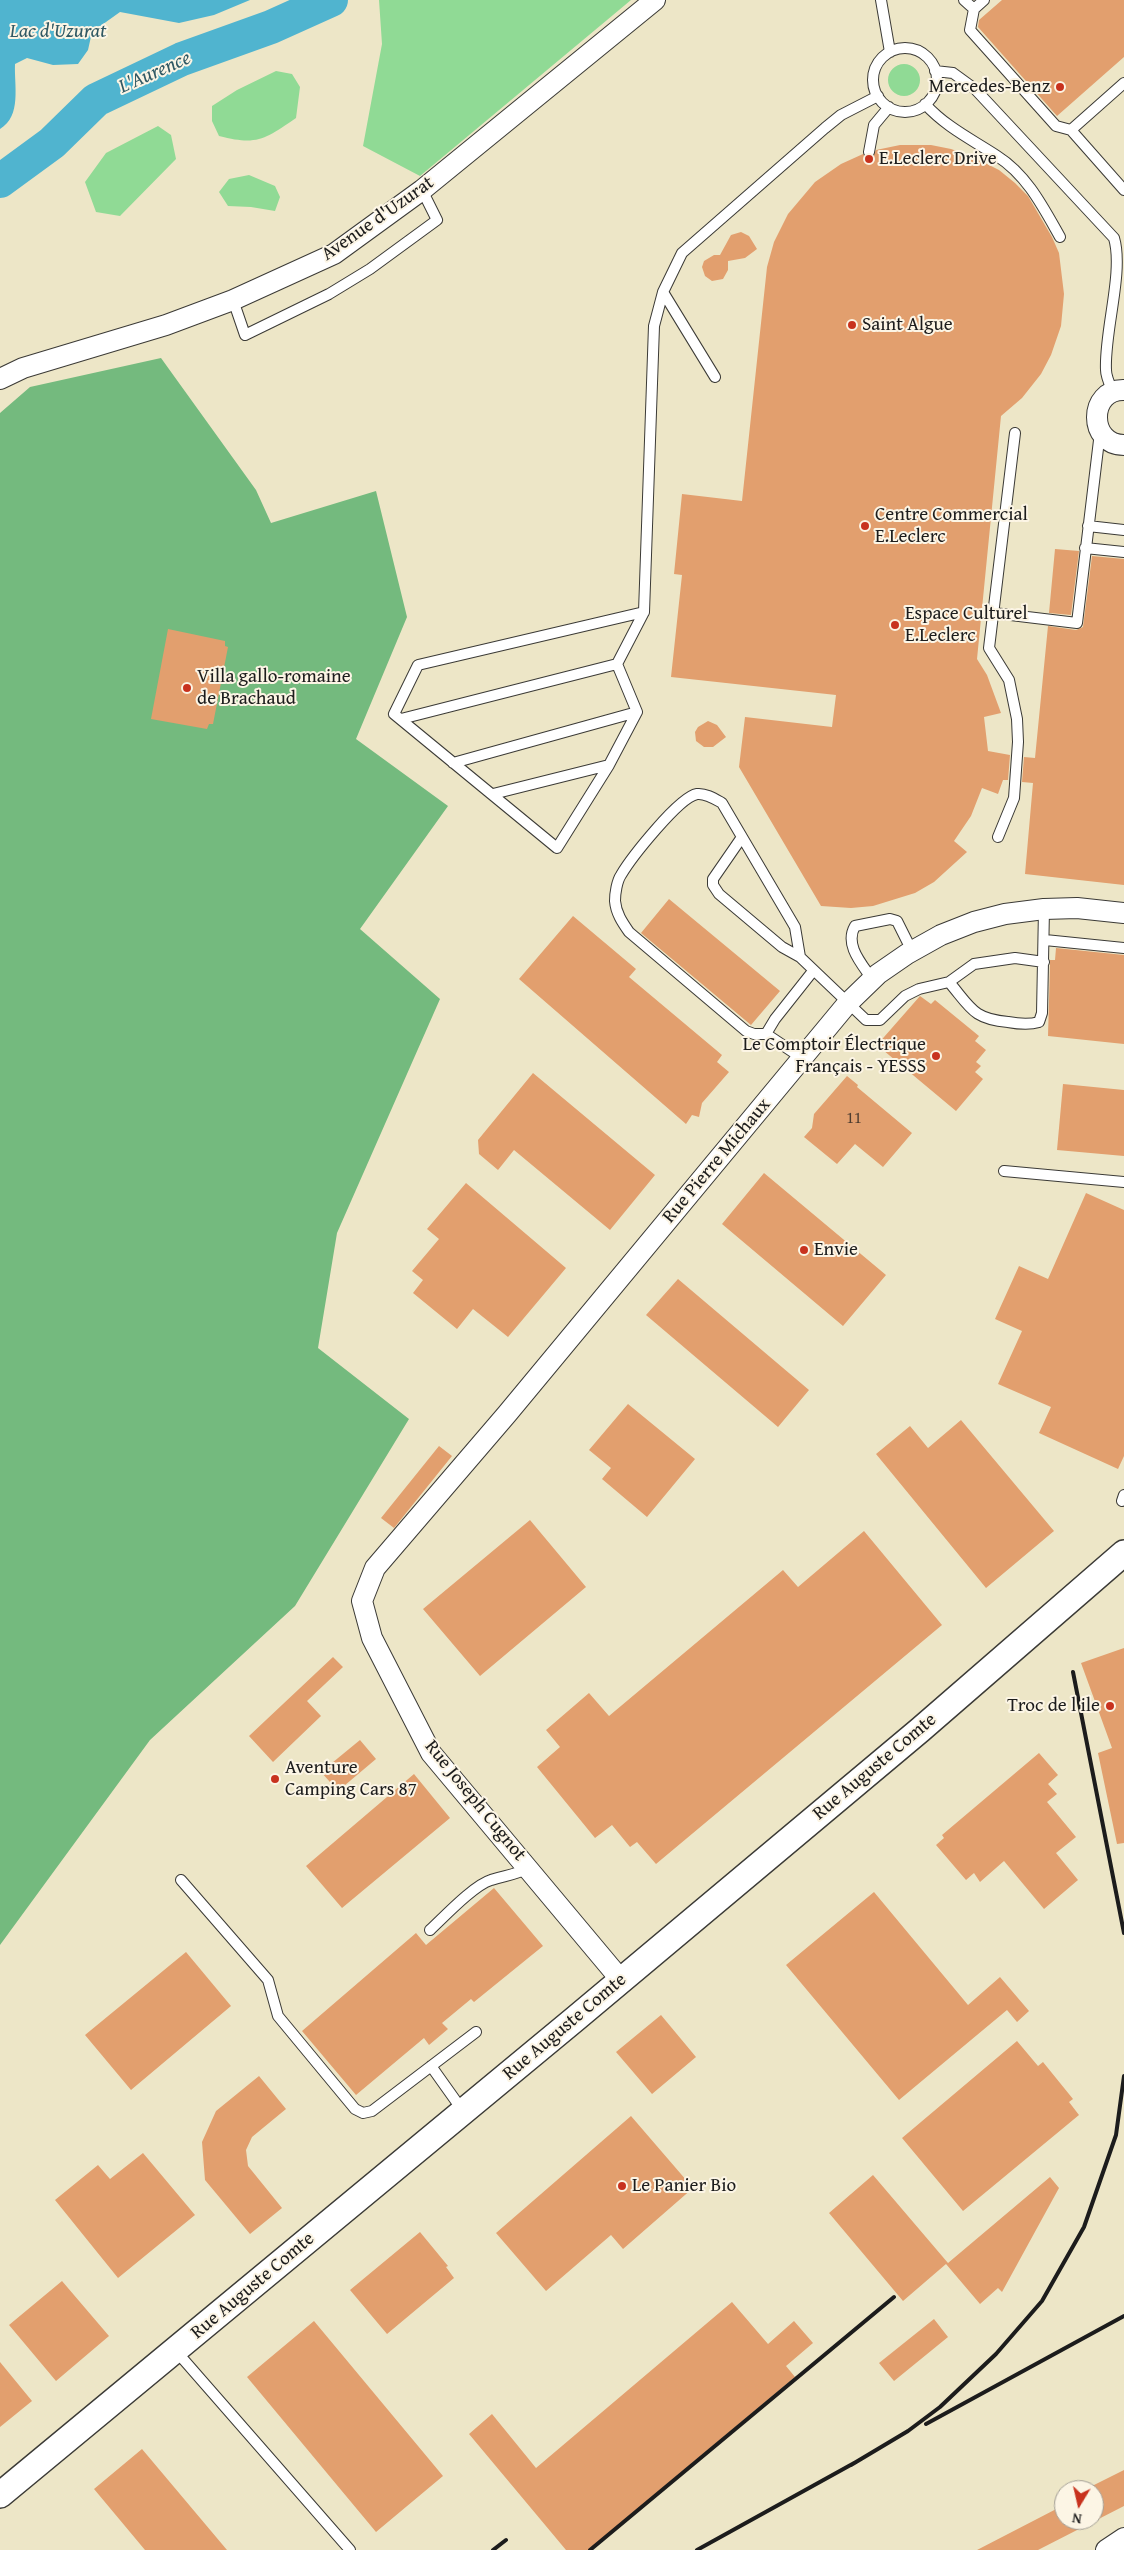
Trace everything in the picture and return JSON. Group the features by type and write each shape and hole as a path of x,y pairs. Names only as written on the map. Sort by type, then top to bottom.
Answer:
{"street":[{"name":"Avenue d'Uzurat","path":"0,379 23,368 166,325 234,300 334,254 422,190 655,0"},
{"path":"1118,391 1101,401 1097,409 1096,418 1100,432 1112,443 1124,445"},
{"name":"Rue Pierre Michaux","path":"507,1414 847,1004 872,980 912,951 941,935 974,922 1005,914 1044,909 1077,908 1124,912"},
{"name":"Rue Joseph Cugnot","path":"507,1414 376,1568 362,1601 372,1638 431,1753 621,1980"},
{"name":"Rue Auguste Comte","path":"0,2495 920,1730 1124,1553"},
{"path":"1106,2550 1124,2538"}],"lane":[{"path":"881,0 890,52"},
{"path":"964,0 974,9"},
{"path":"984,0 974,9 970,30 1056,126 1071,130 1124,190"},
{"path":"905,48 913,49 927,57 935,71 934,92 925,104 911,111 889,107 878,96 874,88 874,71 877,63 890,52 905,48"},
{"path":"935,71 953,73 975,89 1114,238 1117,245 1118,268 1106,372 1118,391"},
{"path":"1071,130 1124,83"},
{"path":"401,720 617,664 644,612 654,326 663,292 682,253 841,115 878,96"},
{"path":"925,104 940,120 965,138 998,157 1028,184 1040,201 1060,238"},
{"path":"869,152 874,125 889,107"},
{"path":"1028,184 1030,198"},
{"path":"234,300 245,336 345,284 370,269 437,220 422,190"},
{"path":"663,292 715,377"},
{"path":"994,613 1077,623 1100,432"},
{"path":"998,837 1014,798 1018,719 1009,680 989,648 1015,433"},
{"path":"1088,526 1124,530"},
{"path":"1085,548 1124,552"},
{"path":"637,712 609,765 557,848 394,714 418,665 644,612"},
{"path":"617,664 637,712"},
{"path":"453,763 637,712"},
{"path":"493,794 609,765"},
{"path":"800,958 794,927 722,803 709,796 698,794 688,797 671,811 621,875 616,901 619,916 629,932 746,1031 754,1034 766,1034 802,1058"},
{"path":"742,837 713,879 713,885 719,894 782,947 800,958 866,1020 880,1020 905,996 919,988 949,982 974,964 997,959 1015,958 1044,962"},
{"path":"949,982 975,1013 987,1020 1030,1025 1039,1022 1042,1013 1045,940 1044,909"},
{"path":"872,980 856,955 851,943 855,926 890,919 897,920 912,951"},
{"path":"1045,940 1124,948"},
{"path":"766,1034 775,1019 813,971"},
{"path":"1004,1171 1124,1182"},
{"path":"430,1930 480,1886 491,1880 515,1875 528,1868"},
{"path":"182,1880 268,1980 278,2016 355,2109 363,2113 372,2111 476,2032"},
{"path":"431,2066 464,2111"},
{"path":"175,2350 350,2550"}],"green space":[{"path":"379,0 631,0 420,176 363,146 382,44"},
{"path":"904,64 910,65 915,69 919,74 919,86 915,91 910,95 904,96 898,95 893,91 889,86 888,80 889,74 893,69 898,65"},
{"path":"276,71 292,74 300,87 296,118 260,139 243,140 219,136 212,121 212,106 237,90"},
{"path":"158,126 171,135 176,159 120,216 96,212 85,182 106,153"},
{"path":"249,175 275,186 280,197 275,211 228,206 219,192 229,179"},
{"path":"161,358 256,490 271,523 376,491 407,617 356,739 448,806 360,929 440,999 337,1233 318,1348 409,1419 295,1606 150,1740 0,1945 0,413 30,387"}],"water":[{"name":"Lac d'Uzurat","path":"0,0 250,0 214,15 179,23 120,12 92,32 88,50 78,64 53,65 27,58 15,64 16,90 14,108 7,123 0,129"}],"building":[{"name":"Mercedes-Benz","path":"1002,0 1124,0 1124,57 1057,116 978,27 979,20"},
{"name":"Centre Commercial E.Leclerc","path":"900,145 931,145 971,156 999,170 1028,196 1059,253 1064,294 1061,326 1051,355 1041,374 1022,398 1001,416 977,659 987,675 1001,713 984,717 988,751 1010,755 1008,780 1003,780 998,794 982,788 971,816 954,841 967,852 934,882 915,893 873,906 851,908 821,906 739,767 745,717 832,727 836,695 671,677 682,575 674,574 682,494 742,501 767,267 774,242 788,214 815,182 841,164 863,154 871,159 876,150"},
{"path":"741,232 749,236 757,249 745,258 728,261 728,270 723,279 712,281 705,276 702,267 704,261 714,255 720,255 731,235"},
{"path":"1055,549 1079,551 1071,615 1049,613"},
{"path":"1092,556 1124,559 1124,885 1025,874 1033,783 1022,782 1024,757 1035,758 1048,626 1076,630 1083,627"},
{"name":"Villa gallo-romaine de Brachaud","path":"168,629 225,641 225,646 228,647 213,724 209,724 207,729 151,719"},
{"path":"708,721 717,725 726,737 713,747 704,747 696,741 695,732 698,727"},
{"path":"669,899 780,991 751,1025 641,933"},
{"path":"573,916 636,969 629,977 722,1055 717,1062 729,1072 702,1103 699,1117 692,1115 686,1124 519,979"},
{"path":"1056,948 1124,955 1124,1044 1048,1036 1050,960 1055,960"},
{"name":"Le Comptoir Électrique Français - YESSS","path":"920,996 931,1004 935,1000 979,1036 975,1041 986,1050 976,1062 981,1066 975,1072 983,1079 956,1111 877,1045"},
{"path":"533,1073 655,1175 610,1230 514,1150 498,1170 479,1154 478,1140"},
{"path":"847,1076 858,1085 857,1087 912,1133 883,1167 855,1144 837,1164 804,1137 812,1128 814,1114"},
{"path":"1063,1084 1124,1090 1124,1156 1057,1150"},
{"name":"Envie","path":"764,1173 886,1275 843,1326 722,1224"},
{"path":"466,1183 566,1268 508,1337 473,1309 457,1329 413,1293 423,1280 412,1271 439,1239 427,1229"},
{"path":"1086,1193 1124,1210 1124,1456 1118,1469 1039,1433 1051,1407 998,1384 1022,1331 995,1319 1019,1266 1048,1279"},
{"path":"678,1279 809,1390 778,1427 646,1315"},
{"path":"628,1404 695,1459 647,1517 602,1479 611,1468 589,1450"},
{"path":"961,1420 1054,1531 986,1588 876,1454 910,1426 928,1448"},
{"path":"439,1446 452,1456 394,1528 381,1518"},
{"path":"530,1520 586,1587 480,1676 423,1609"},
{"path":"864,1531 942,1625 656,1864 637,1842 630,1847 612,1825 595,1838 537,1767 560,1747 546,1730 589,1693 609,1716 783,1570 798,1587"},
{"name":"Troc de l ile","path":"1124,1648 1124,1843 1117,1844 1098,1753 1112,1748 1081,1663"},
{"path":"333,1657 343,1667 307,1701 321,1716 273,1762 249,1736"},
{"path":"360,1740 376,1759 338,1791 321,1772"},
{"path":"1039,1753 1058,1775 1048,1784 1057,1794 1047,1802 1076,1837 1056,1853 1078,1880 1044,1909 1004,1861 980,1882 974,1873 966,1880 936,1845 944,1838 942,1835"},
{"path":"414,1774 450,1818 342,1908 306,1866"},
{"path":"494,1888 543,1946 474,2002 471,1999 442,2023 448,2029 429,2045 424,2038 356,2095 302,2031 416,1933 426,1945"},
{"path":"874,1892 968,2005 1000,1977 1029,2011 1017,2022 1007,2010 899,2100 786,1965"},
{"path":"186,1952 231,2006 131,2090 85,2035"},
{"path":"661,2015 696,2057 652,2094 616,2052"},
{"path":"1017,2041 1038,2066 1043,2062 1073,2099 1069,2102 1079,2115 963,2211 902,2138"},
{"path":"259,2076 286,2109 252,2137 246,2150 248,2166 282,2208 250,2234 205,2180 202,2142 216,2111"},
{"path":"631,2116 693,2188 623,2249 611,2235 546,2291 496,2233"},
{"path":"143,2153 195,2215 118,2278 55,2200 98,2165 110,2179"},
{"path":"873,2175 948,2263 1050,2177 1059,2188 1002,2292 998,2288 980,2304 946,2264 903,2301 829,2213"},
{"path":"420,2232 448,2266 446,2267 454,2278 387,2334 350,2290"},
{"path":"62,2281 109,2336 56,2381 9,2325"},
{"path":"732,2302 768,2344 794,2321 813,2343 786,2366 795,2377 588,2550 566,2550 469,2434 492,2414 536,2468"},
{"path":"934,2319 948,2337 894,2381 879,2363"},
{"path":"314,2321 443,2476 376,2532 247,2377"},
{"path":"0,2362 32,2401 0,2427"},
{"path":"142,2449 227,2550 145,2550 94,2489"},
{"path":"1124,2470 1124,2506 1104,2516 1104,2480"},
{"path":"1054,2510 1054,2530 1077,2530 1038,2550 977,2550"}],"waterway":[{"name":"L'Aurence","path":"0,181 52,143 96,100 182,59 271,27 331,0"}],"railway":[{"path":"1073,1672 1124,1933"},
{"path":"851,2465 908,2431 940,2407 996,2354 1042,2301 1084,2227 1116,2135 1124,2076"},
{"path":"590,2550 894,2297"},
{"path":"926,2424 1124,2316"},
{"path":"697,2550 856,2462"},
{"path":"493,2550 506,2540"}],"place":[{"name":"Mercedes-Benz","path":"1060,87"},
{"name":"E.Leclerc Drive","path":"869,159"},
{"name":"Saint Algue","path":"852,325"},
{"name":"Centre Commercial E.Leclerc","path":"865,526"},
{"name":"Espace Culturel E.Leclerc","path":"895,625"},
{"name":"Villa gallo-romaine de Brachaud","path":"187,688"},
{"name":"Le Comptoir Électrique Français - YESSS","path":"936,1056"},
{"name":"Envie","path":"804,1250"},
{"name":"Troc de l ile","path":"1110,1706"},
{"name":"Aventure Camping Cars 87","path":"275,1779"},
{"name":"Le Panier Bio","path":"622,2186"}]}
